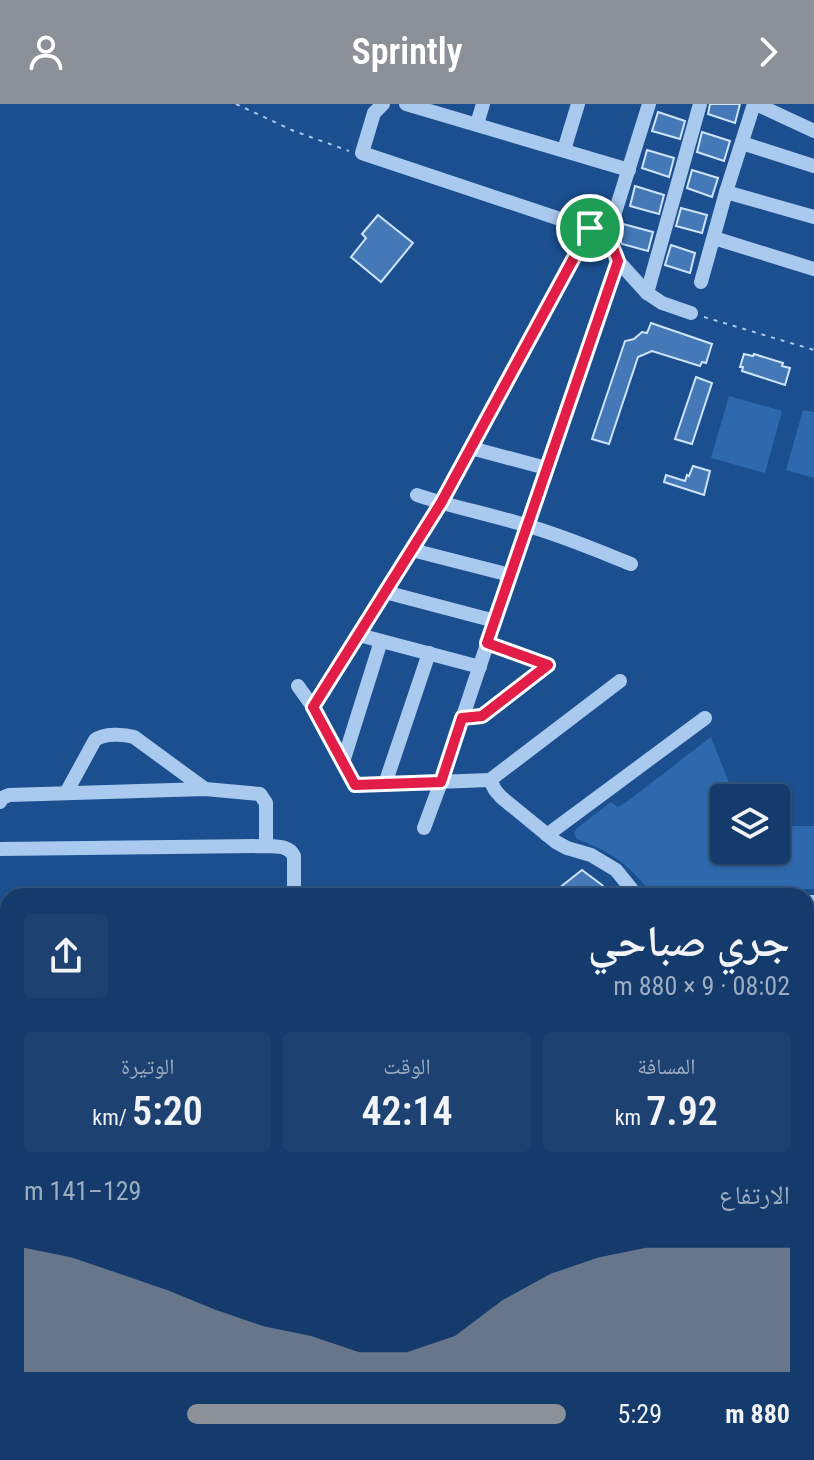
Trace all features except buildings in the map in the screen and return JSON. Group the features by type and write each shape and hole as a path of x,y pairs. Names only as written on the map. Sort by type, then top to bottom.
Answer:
{"street":[{"path":"383,104 374,113 362,153 608,235"},
{"path":"406,104 629,170"},
{"path":"477,124 483,104"},
{"path":"564,150 578,104"},
{"path":"649,104 608,235 618,261 647,293 662,303 691,313"},
{"path":"647,293 700,104"},
{"path":"701,282 755,104 814,131"},
{"path":"742,143 814,166"},
{"path":"726,192 814,217"},
{"path":"313,707 441,503 590,228"},
{"path":"714,238 814,269"},
{"path":"424,828 618,261"},
{"path":"471,448 546,468"},
{"path":"417,495 527,525 631,564"},
{"path":"412,550 510,575"},
{"path":"385,592 495,621"},
{"path":"359,635 480,667"},
{"path":"343,762 381,641"},
{"path":"462,718 482,716 548,665 487,643"},
{"path":"385,784 429,653"},
{"path":"298,686 313,707 355,785 490,780 620,681"},
{"path":"547,835 705,718"},
{"path":"66,793 95,740 103,735 134,737 205,789"},
{"path":"490,780 501,797 547,835 567,848 591,855 616,870 631,888"},
{"path":"0,802 9,795 205,789 262,795 266,803 266,846"},
{"path":"0,849 286,848 294,856 294,888"}],"path":[{"path":"236,104 294,131 362,153"},
{"path":"691,313 814,350"}],"shaded area":[{"path":"729,396 782,411 765,473 711,458"},
{"path":"803,410 814,412 814,478 786,470"},
{"path":"711,737 729,784 710,784 710,864 790,864 790,826 814,826 814,888 647,888 617,859 577,839 574,833 611,802 618,807"}],"route":[{"path":"590,228 608,235 618,261 487,643 548,665 482,716 462,718 441,782 355,785 313,707 441,503 590,228"}]}
